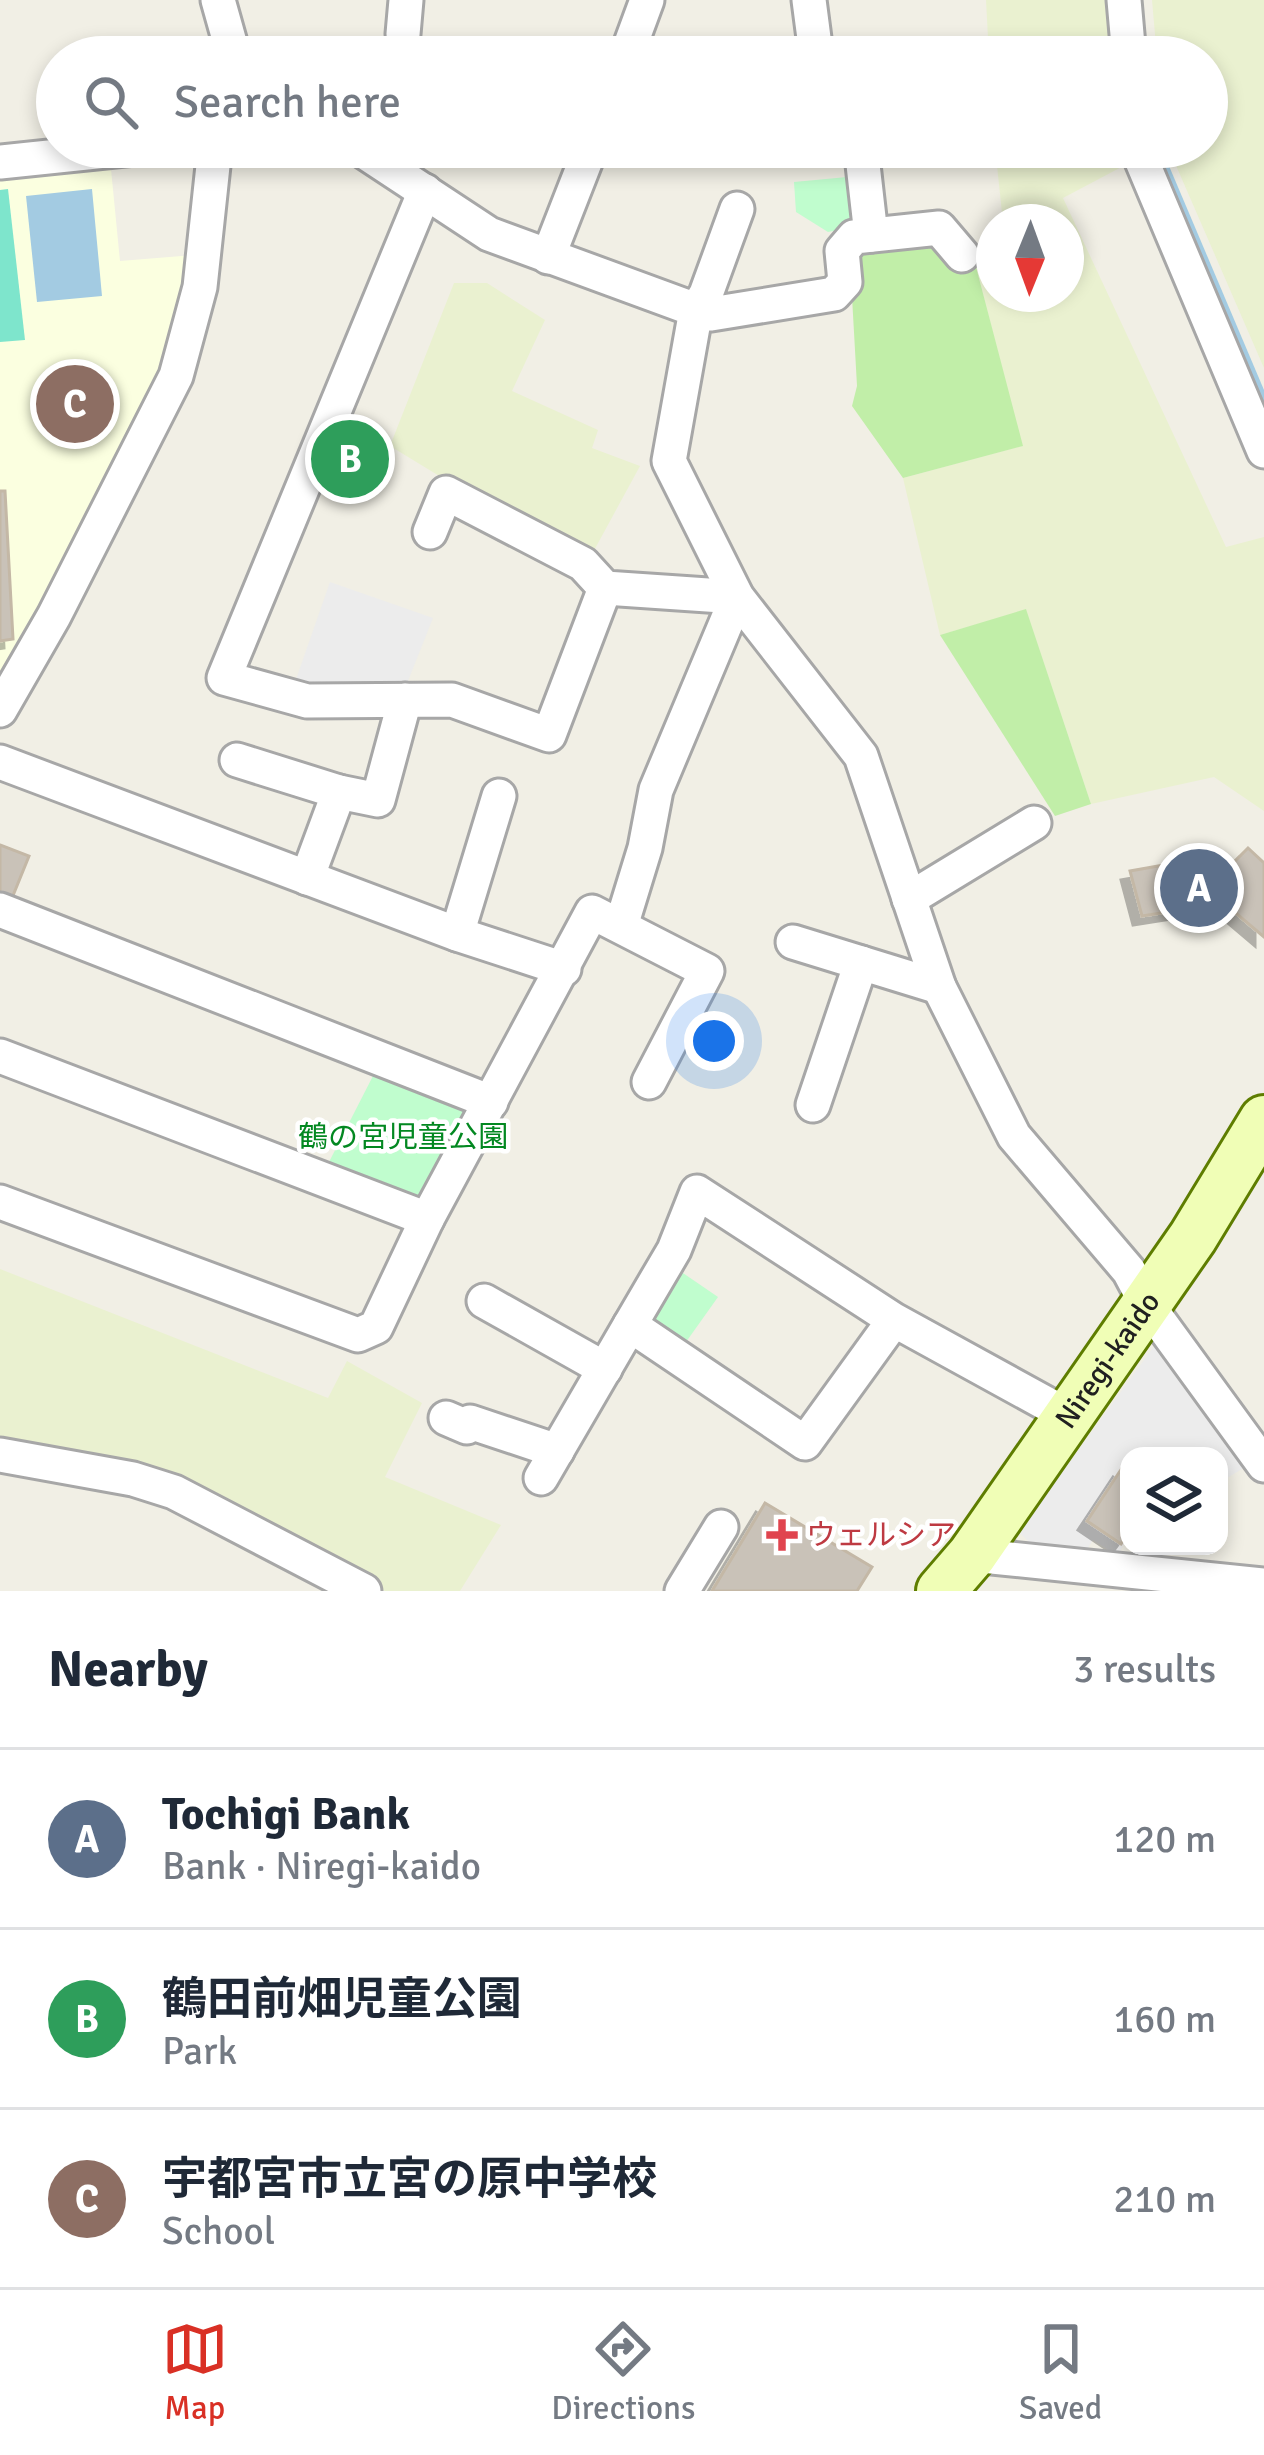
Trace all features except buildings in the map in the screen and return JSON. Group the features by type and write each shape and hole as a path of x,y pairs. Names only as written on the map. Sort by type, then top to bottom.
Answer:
{"street":[{"path":"218,0 228,36"},
{"path":"634,36 647,0"},
{"path":"809,0 814,36"},
{"path":"1124,0 1127,36"},
{"path":"0,162 36,158"},
{"path":"0,710 54,616 176,376 200,287 213,168"},
{"path":"389,168 489,234 711,314 834,294 845,282 842,251 854,237 940,227 962,255"},
{"path":"548,257 583,168"},
{"path":"864,168 872,235"},
{"path":"1145,168 1264,451"},
{"path":"425,191 224,678 307,701 452,700 549,735 605,589"},
{"path":"736,208 696,310 669,461 737,597 861,755 939,987 1015,1136 1129,1271 1146,1303 1264,1465"},
{"path":"430,532 446,493 583,564 605,589 737,597"},
{"path":"621,926 645,848 656,790 737,597"},
{"path":"237,760 378,800 405,700"},
{"path":"0,762 458,934 564,969"},
{"path":"307,878 339,792"},
{"path":"458,934 499,796"},
{"path":"908,899 1034,823"},
{"path":"0,910 491,1102"},
{"path":"0,1202 358,1335 376,1327 427,1220 592,912 707,970 649,1082"},
{"path":"793,942 939,987"},
{"path":"816,1106 861,963"},
{"path":"0,1056 427,1220"},
{"name":"Niregi-kaido","path":"956,1573 1193,1237 1264,1120"},
{"path":"446,1418 467,1427 470,1422 549,1465 674,1250 697,1192 894,1320 1066,1415"},
{"path":"484,1301 605,1369"},
{"path":"630,1325 805,1443 894,1320"},
{"path":"0,1455 134,1479 174,1492 364,1591"},
{"path":"682,1591 722,1527"},
{"path":"956,1573 1264,1585"}],"shaded area":[{"path":"986,0 1110,0 1111,36 988,36"},
{"path":"1152,0 1264,0 1264,368 1177,168 1228,168 1228,36 1155,36"},
{"path":"111,168 120,261 194,255 168,374 0,680 0,172"},
{"path":"997,168 1120,168 1063,198 1066,204 1001,204"},
{"path":"1084,243 1226,547 1264,537 1264,811 1214,777 1091,804 1026,610 940,635 903,478 1022,446 988,312 1084,312"},
{"path":"454,283 487,283 545,320 512,391 598,430 592,448 640,466 591,556 459,488 390,446"},
{"path":"330,582 433,618 404,691 294,685"},
{"path":"0,1269 328,1398 347,1361 422,1403 385,1477 501,1525 460,1591 385,1591 182,1482 0,1446"},
{"path":"1160,1338 1255,1461 1228,1478 1228,1447 1120,1447 1120,1472 1087,1520 1120,1543 1118,1556 1093,1540 1081,1559 1041,1554 1019,1532"}],"green space":[{"path":"847,177 853,219 843,229 828,232 796,212 794,182"},
{"path":"8,189 25,340 0,342 0,190"},
{"path":"937,241 975,263 976,312 988,312 1023,446 903,478 852,406 857,386 850,261 862,245"},
{"path":"349,420 379,433 351,498 322,486"},
{"path":"1026,609 1091,804 1055,816 940,635"},
{"name":"鶴の宮児童公園","path":"375,1072 474,1114 430,1200 329,1162"},
{"path":"680,1271 718,1297 681,1349 650,1318"}],"water":[{"path":"1155,168 1170,168 1264,390 1264,423"},
{"path":"92,189 102,296 37,302 26,196"}],"place":[{"name":"宇都宮市立宮の原中学校","path":"75,404"},
{"name":"鶴田前畑児童公園","path":"350,459"},
{"name":"Tochigi Bank","path":"1199,888"},
{"name":"ウェルシア","path":"782,1535"}]}
